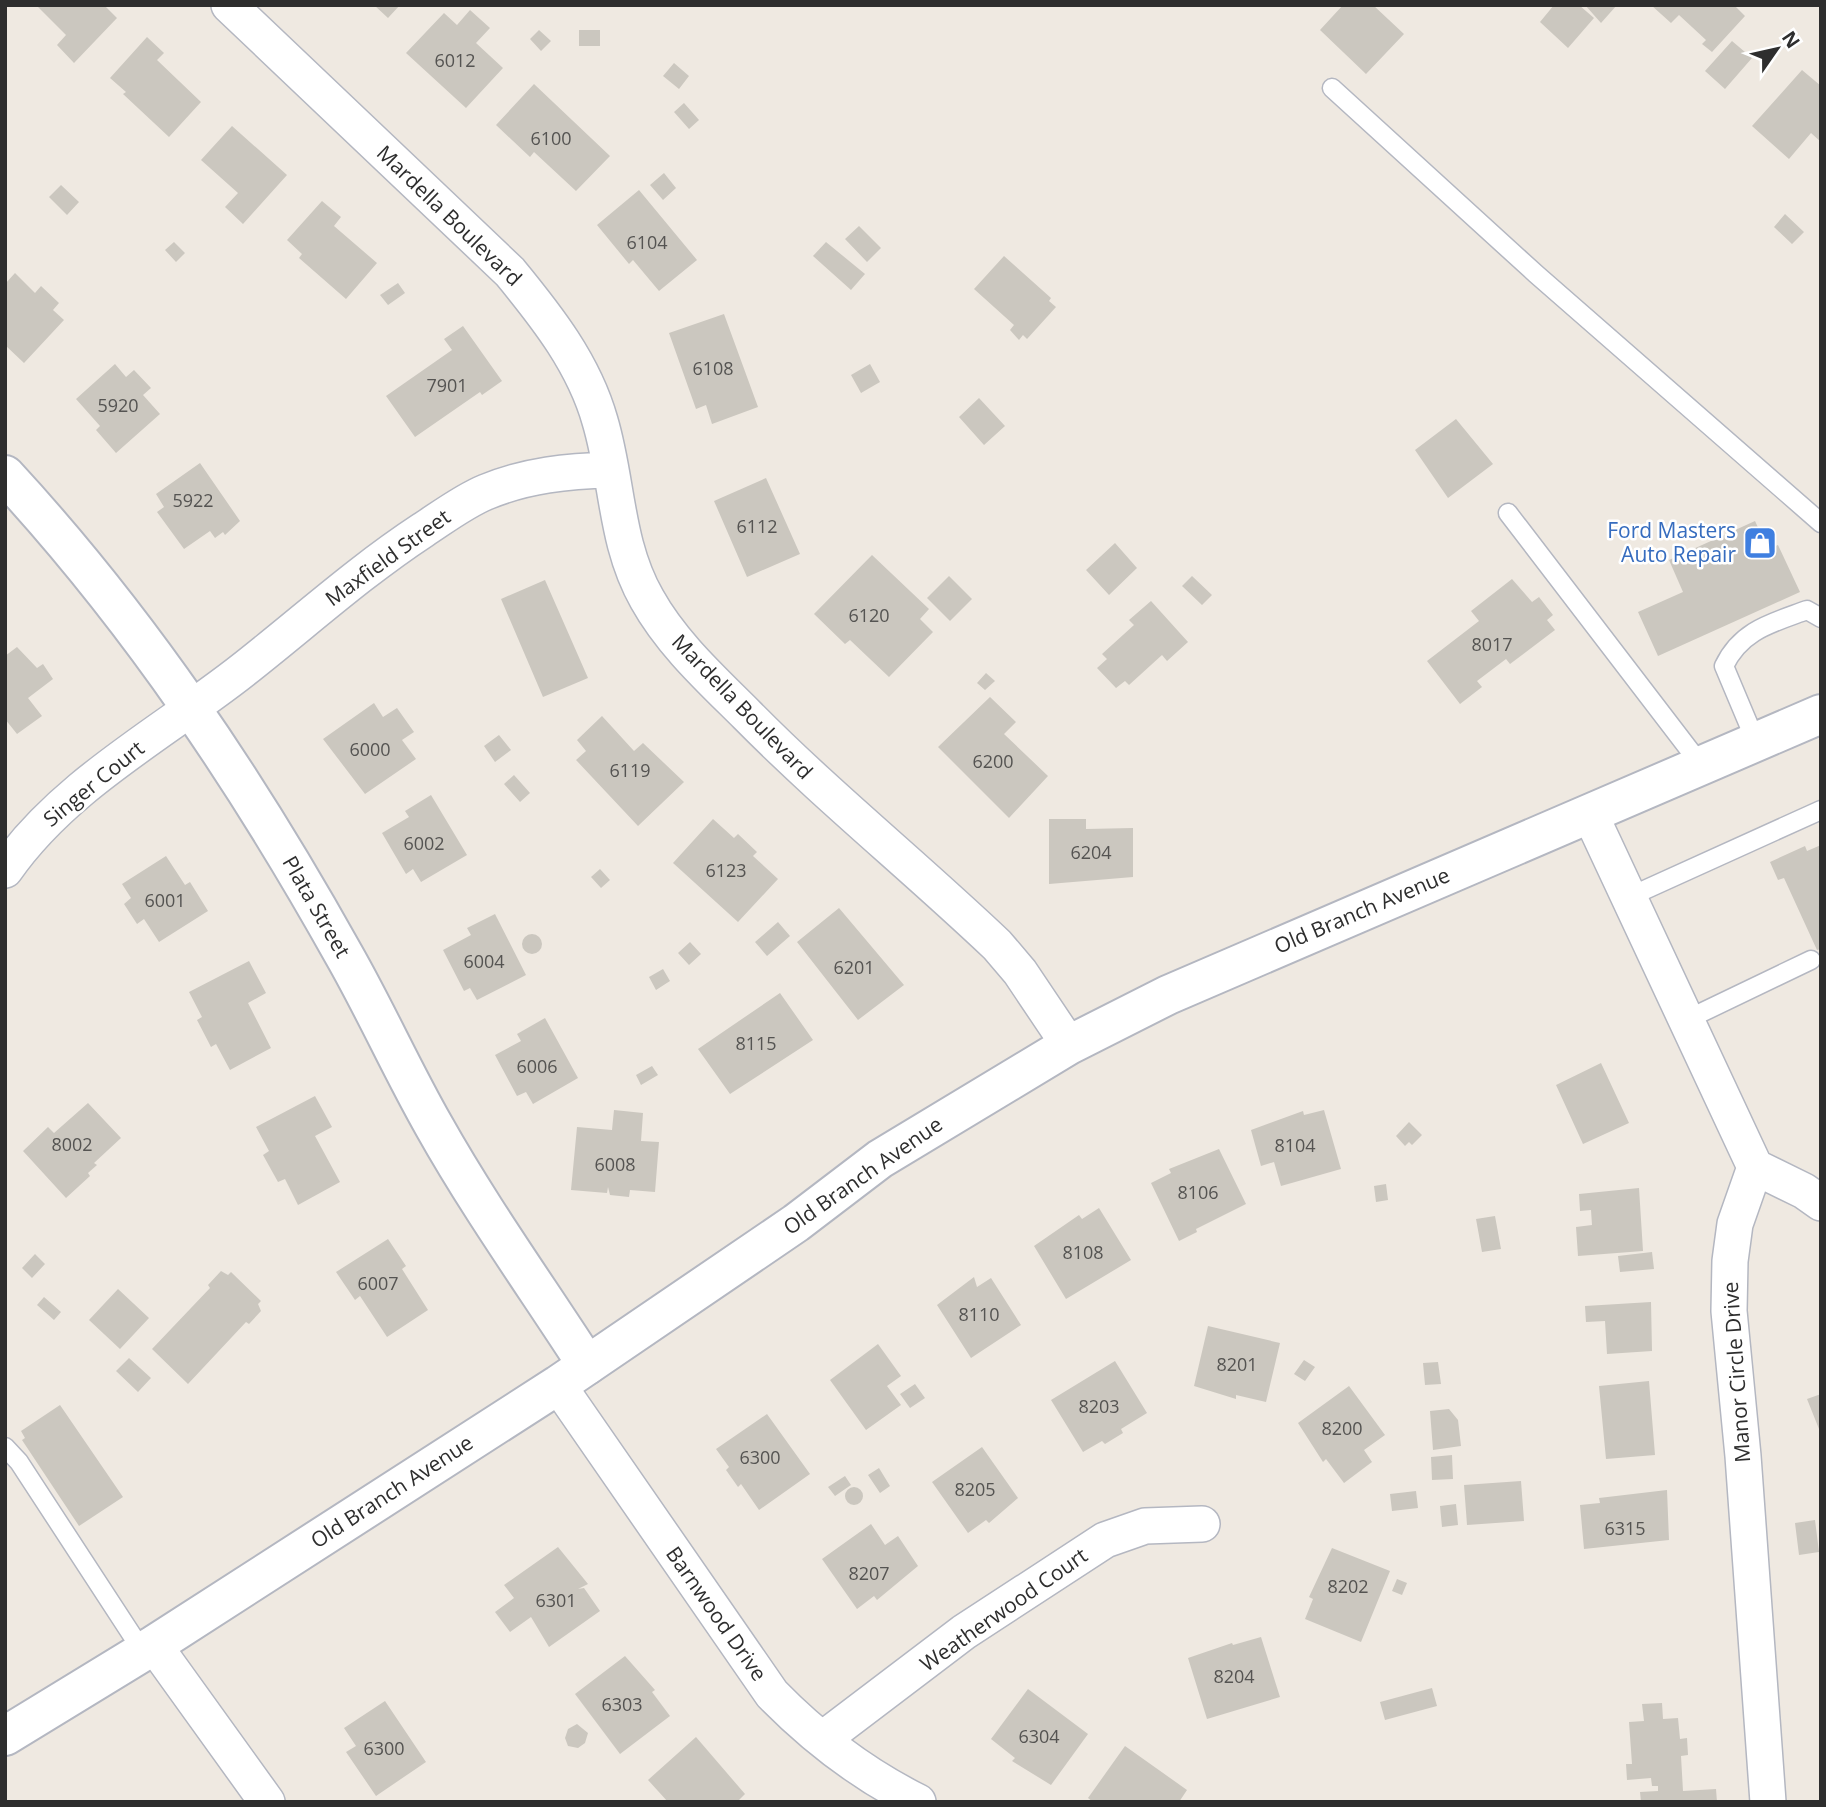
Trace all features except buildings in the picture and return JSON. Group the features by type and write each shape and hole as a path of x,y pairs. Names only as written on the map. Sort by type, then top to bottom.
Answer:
{"main road":[{"name":"Plata Street","path":"5,475 105,593 193,708 250,794 345,956 435,1128 572,1375"},
{"name":"Old Branch Avenue","path":"5,1736 148,1648 572,1375 796,1223 880,1159 1069,1045 1168,995 1821,714"}],"street":[{"name":"Mardella Boulevard","path":"229,5 510,272 543,312 589,387 601,421 621,536 631,566 648,600 673,637 816,784 998,945 1069,1045"},
{"name":"Maxfield Street","path":"193,708 376,562 484,493 523,479 567,471 611,470"},
{"name":"Singer Court","path":"5,870 36,832 62,807 104,772 193,708"},
{"path":"1590,814 1755,1167 1804,1191 1821,1203"},
{"name":"Manor Circle Drive","path":"1755,1167 1735,1224 1730,1261 1729,1311 1743,1456 1768,1802"},
{"name":"Barnwood Drive","path":"572,1375 766,1686 794,1716 822,1739 886,1786 918,1802"},
{"name":"Weatherwood Court","path":"822,1739 964,1632 1105,1540 1145,1526 1202,1524"},
{"path":"148,1648 267,1802"}],"lane":[{"path":"1332,88 1536,274 1821,523"},
{"path":"1508,513 1701,765"},
{"path":"1756,742 1724,666 1732,648 1755,629 1807,610 1821,618"},
{"path":"1629,897 1821,810"},
{"path":"1686,1020 1811,960"},
{"path":"5,1447 19,1462 148,1648"}],"place":[{"name":"Ford Masters Auto Repair","path":"1760,543"}]}
